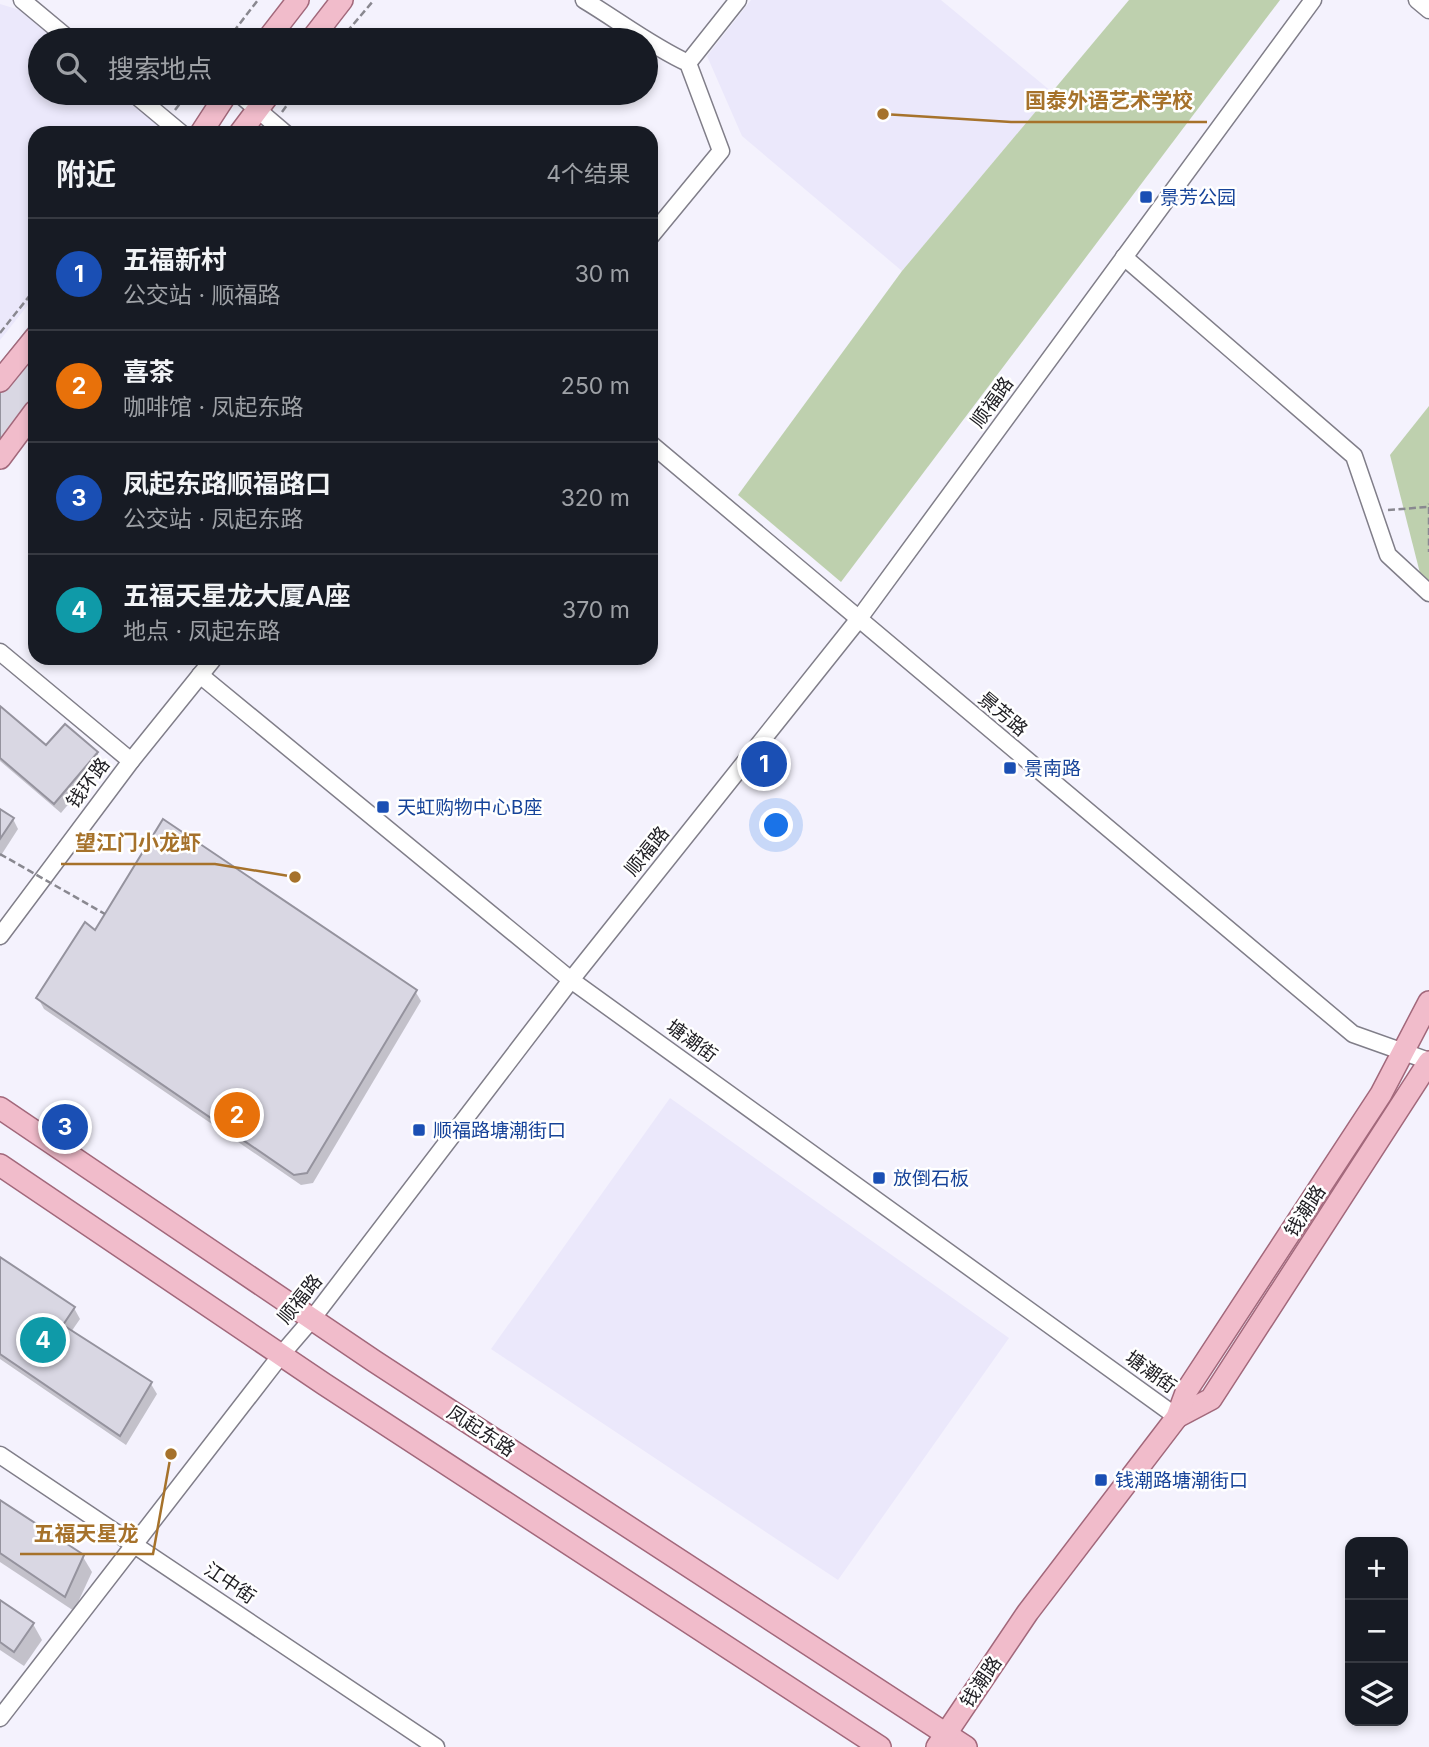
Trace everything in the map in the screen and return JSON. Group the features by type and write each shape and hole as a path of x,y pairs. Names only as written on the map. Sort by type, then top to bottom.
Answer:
{"main road":[{"path":"276,28 298,0"},
{"path":"320,28 342,0"},
{"path":"206,126 219,105"},
{"path":"245,126 261,105"},
{"path":"0,381 28,347"},
{"path":"0,458 28,420"},
{"name":"钱潮路","path":"942,1740 1028,1612 1177,1417 1187,1390 1381,1094 1429,1002"},
{"name":"钱潮路","path":"1177,1417 1211,1399 1429,1062"},
{"name":"凤起东路","path":"0,1108 942,1740 967,1747"},
{"path":"0,1165 281,1355 880,1747"}],"street":[{"path":"22,0 56,28"},
{"path":"584,0 631,28"},
{"path":"688,63 738,0"},
{"name":"顺福路","path":"0,1718 281,1355 312,1319 571,980 858,620 1313,0"},
{"path":"1417,0 1429,10"},
{"path":"658,49 688,63 721,151 658,228"},
{"path":"147,105 173,126"},
{"path":"266,105 279,126"},
{"path":"1125,257 1354,456 1388,555 1429,593"},
{"name":"景芳路","path":"658,450 1353,1034 1429,1062"},
{"path":"0,652 131,761"},
{"name":"钱环路","path":"0,936 131,761 208,665"},
{"name":"塘潮街","path":"200,675 571,980 1177,1417"},
{"name":"江中街","path":"0,1455 436,1747"}],"path":[{"path":"236,28 258,0"},
{"path":"350,28 374,0"},
{"path":"281,126 291,105"},
{"path":"0,333 28,298"},
{"path":"1373,511 1428,506 1429,552"},
{"path":"0,854 105,914"}],"shaded area":[{"path":"751,0 941,0 1052,92 902,271 742,136 707,56"},
{"path":"0,4 23,11 44,28 28,28 28,105 135,105 159,126 28,126 28,305 0,340"},
{"path":"670,1098 1009,1338 838,1580 491,1349"}],"green space":[{"path":"1129,0 1280,0 841,582 738,495 902,271"},
{"path":"1429,406 1429,587 1422,581 1390,455"}],"building":[{"path":"28,329 28,405 0,440 0,364"},
{"path":"0,706 46,745 65,724 98,752 54,804 0,758"},
{"path":"0,809 14,818 0,839"},
{"path":"163,819 417,990 307,1173 294,1175 36,998 85,922 95,930"},
{"path":"0,1257 75,1307 63,1325 152,1382 120,1436 0,1354"},
{"path":"0,1500 84,1555 65,1597 0,1553"},
{"path":"0,1600 34,1623 14,1652 0,1642"}],"place":[{"name":"国泰外语艺术学校","path":"883,114"},
{"name":"景芳公园","path":"1146,197"},
{"name":"五福新村","path":"764,764"},
{"name":"景南路","path":"1010,768"},
{"name":"天虹购物中心B座","path":"383,807"},
{"name":"望江门小龙虾","path":"295,877"},
{"name":"喜茶","path":"237,1115"},
{"name":"凤起东路顺福路口","path":"65,1127"},
{"name":"顺福路塘潮街口","path":"419,1130"},
{"name":"放倒石板","path":"879,1178"},
{"name":"五福天星龙大厦A座","path":"43,1340"},
{"name":"五福天星龙","path":"171,1454"},
{"name":"钱潮路塘潮街口","path":"1101,1480"}]}
